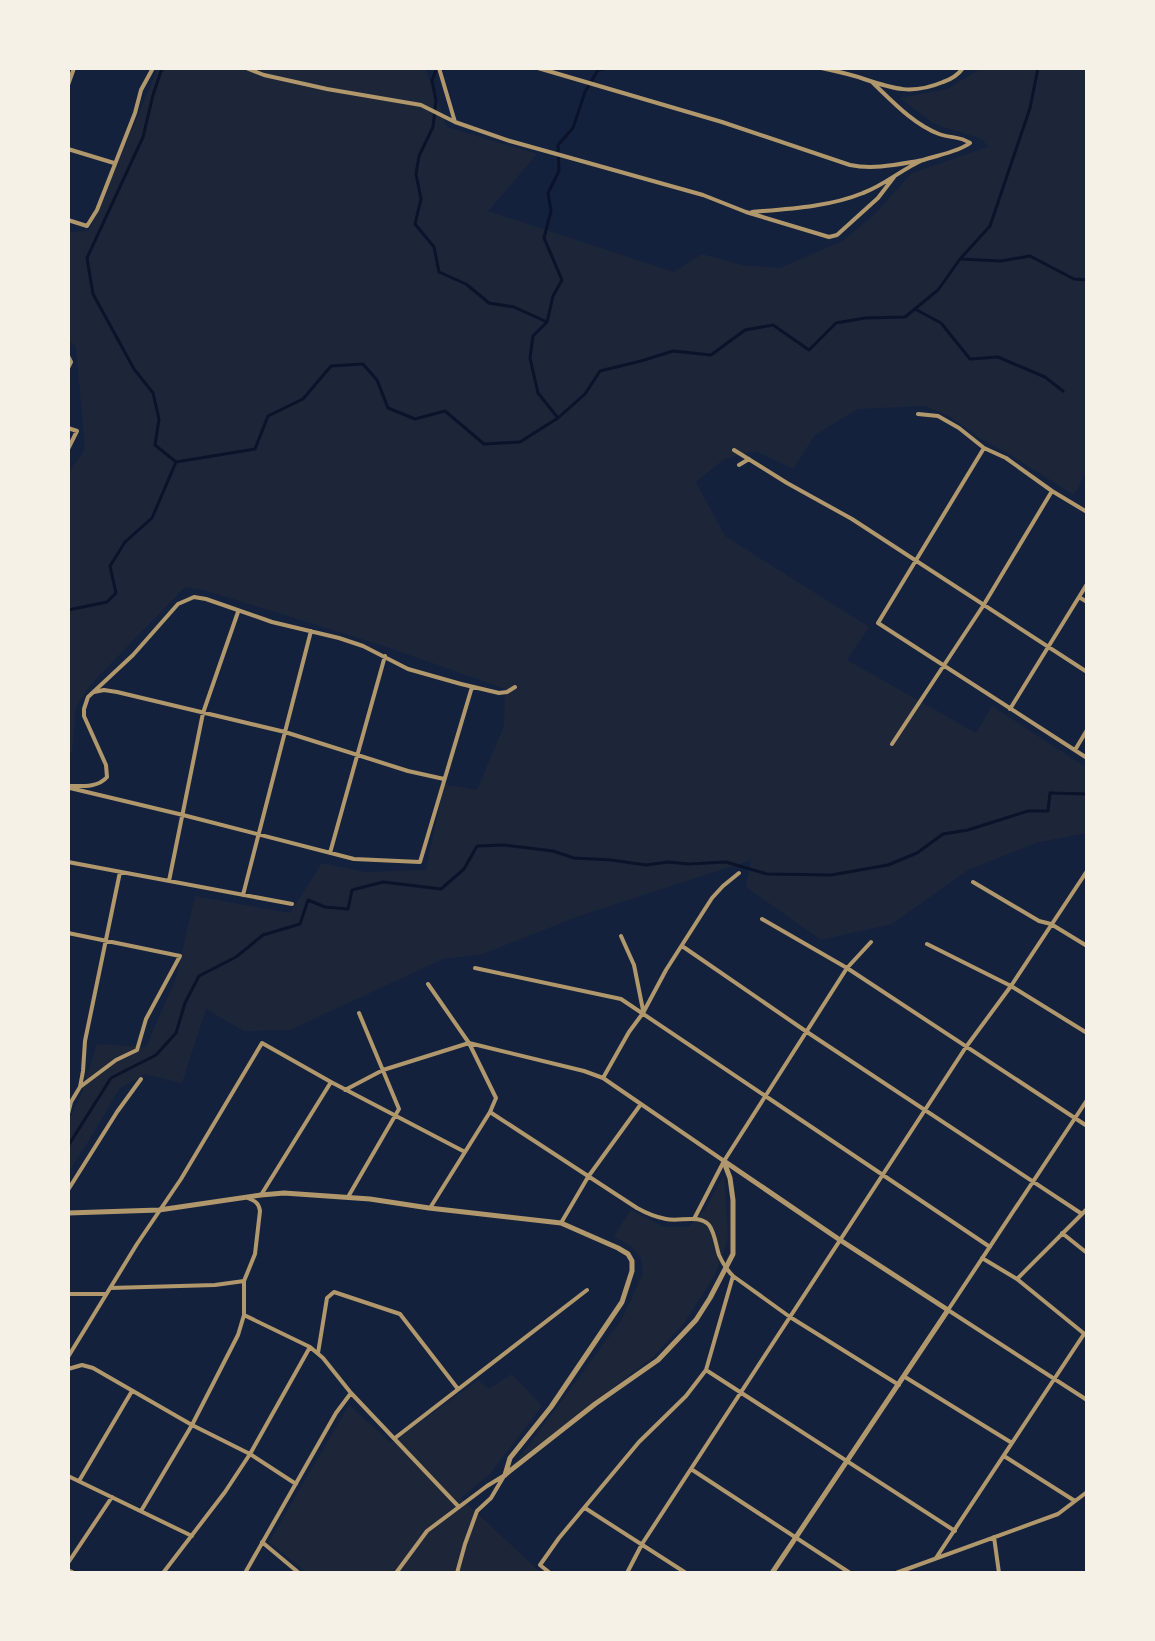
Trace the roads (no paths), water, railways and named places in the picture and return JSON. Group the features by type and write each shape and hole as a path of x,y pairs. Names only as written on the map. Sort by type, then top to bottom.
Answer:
{"street":[{"path":"68,85 74,68"},
{"path":"68,220 87,226 97,210 141,90 153,68"},
{"path":"246,68 327,89 421,105 455,122 510,141 703,195 746,212 829,237 837,235 878,198 903,169 970,143 965,139 941,135 920,124 872,82"},
{"path":"439,68 455,122"},
{"path":"538,68 722,122 850,165 876,168 924,160"},
{"path":"821,68 886,87 917,89 948,80 963,68"},
{"path":"68,149 114,163"},
{"path":"746,212 861,195 894,177"},
{"path":"68,356 71,362 68,368"},
{"path":"918,414 938,416 959,428 984,448 1006,458 1087,512"},
{"path":"68,428 77,431 68,449"},
{"path":"984,448 878,623 1087,758"},
{"path":"734,450 852,519 1087,672"},
{"path":"739,465 749,459"},
{"path":"892,744 983,606 1052,491"},
{"path":"1010,709 1087,584"},
{"path":"68,786 95,785 107,777 106,765 84,716 85,702 133,655 178,604 194,597 363,646 408,669 472,687 499,693 515,687"},
{"path":"1079,597 1087,602"},
{"path":"169,881 203,713 238,612"},
{"path":"243,895 311,631"},
{"path":"330,853 385,656"},
{"path":"68,786 354,859 420,862 472,687"},
{"path":"94,692 117,692 285,732 357,756 444,779"},
{"path":"1075,750 1087,730"},
{"path":"68,862 292,904"},
{"path":"627,1573 642,1544 966,1047 1011,986 1087,871"},
{"path":"80,1087 85,1041 120,872"},
{"path":"603,1078 712,898 739,873"},
{"path":"973,882 1087,946"},
{"path":"762,919 847,968 1087,1126"},
{"path":"68,933 180,956 146,1019 137,1050 116,1060 80,1087 70,1102 68,1114"},
{"path":"621,936 634,965 643,1013"},
{"path":"693,1219 724,1161 847,968 871,942"},
{"path":"927,944 1011,986 1087,1033"},
{"path":"682,946 1082,1214"},
{"path":"475,968 621,999 990,1247"},
{"path":"428,984 469,1043 496,1098 429,1208"},
{"path":"348,1197 399,1109 359,1013"},
{"path":"68,1357 181,1179 262,1043 465,1152"},
{"path":"345,1090 383,1070 469,1043 603,1078 840,1240 1087,1400"},
{"path":"68,1190 141,1079"},
{"path":"261,1195 331,1082"},
{"path":"772,1573 1087,1100"},
{"path":"561,1223 588,1177 641,1104"},
{"path":"490,1112 637,1208 670,1220 693,1219 707,1224 725,1268 733,1276 790,1317 899,1385"},
{"path":"396,1573 427,1531 658,1360 696,1320 733,1254 733,1200 724,1161"},
{"path":"68,1213 159,1210 284,1193 348,1197 561,1223 628,1254 632,1271 622,1302 551,1407 510,1458 505,1475 491,1498 477,1511 457,1573"},
{"path":"141,1511 192,1425 238,1335 244,1315 244,1281 255,1254 260,1211 255,1201 246,1197"},
{"path":"1017,1279 1087,1209"},
{"path":"1062,1233 1087,1253"},
{"path":"936,1558 1086,1335 1017,1279 982,1258"},
{"path":"550,1573 540,1565 559,1538 639,1442 686,1396 706,1370 733,1276"},
{"path":"68,1294 244,1281"},
{"path":"395,1438 587,1290"},
{"path":"317,1353 327,1298 334,1292 400,1314 458,1389"},
{"path":"244,1315 310,1347 323,1358 351,1393 459,1507"},
{"path":"163,1573 250,1454 310,1347"},
{"path":"68,1369 82,1365 93,1368 192,1425 250,1454 296,1484"},
{"path":"706,1370 955,1531"},
{"path":"905,1377 1012,1443"},
{"path":"79,1481 132,1391"},
{"path":"245,1573 336,1413 351,1393"},
{"path":"1004,1456 1075,1501"},
{"path":"691,1469 850,1573"},
{"path":"68,1476 192,1536"},
{"path":"896,1573 1058,1514 1087,1492"},
{"path":"68,1563 112,1497"},
{"path":"585,1508 686,1573"},
{"path":"994,1537 999,1573"},
{"path":"262,1542 299,1573"},
{"path":"921,1564 922,1573"},
{"path":"68,1570 74,1573"}],"waterway":[{"path":"164,68 153,95 143,137 87,258 93,294 134,369 153,393 159,419 155,445 176,462"},
{"path":"437,68 432,80 436,101 433,127 419,156 416,174 421,199 415,224 434,247 439,272 466,284 489,303 514,307 547,322"},
{"path":"558,418 538,393 530,358 533,336 547,322 553,296 562,280 544,238 551,211 548,193 559,171 558,145 573,128 585,92 598,70 609,68"},
{"path":"68,610 107,602 116,593 110,566 125,542 152,518 176,462 255,449 268,416 303,399 331,366 363,364 377,380 388,408 415,419 445,411 484,444 520,442 558,418 585,394 600,371 673,351 711,355 745,330 773,325 809,350 836,323 865,318 905,317 938,290 960,259 990,226 1030,108 1038,68"},
{"path":"961,259 1001,261 1030,256 1074,279 1087,280"},
{"path":"915,309 941,323 970,359 998,357 1045,377 1063,391"},
{"path":"68,1146 111,1078 156,1055 176,1033 185,1003 199,976 236,957 263,935 300,924 308,900 325,907 348,909 352,890 383,882 441,889 464,869 477,846 504,845 553,851 574,858 646,865 726,862 767,874 831,875 888,865 917,853 943,834 968,830 1028,811 1048,811 1050,793 1087,794"}]}
